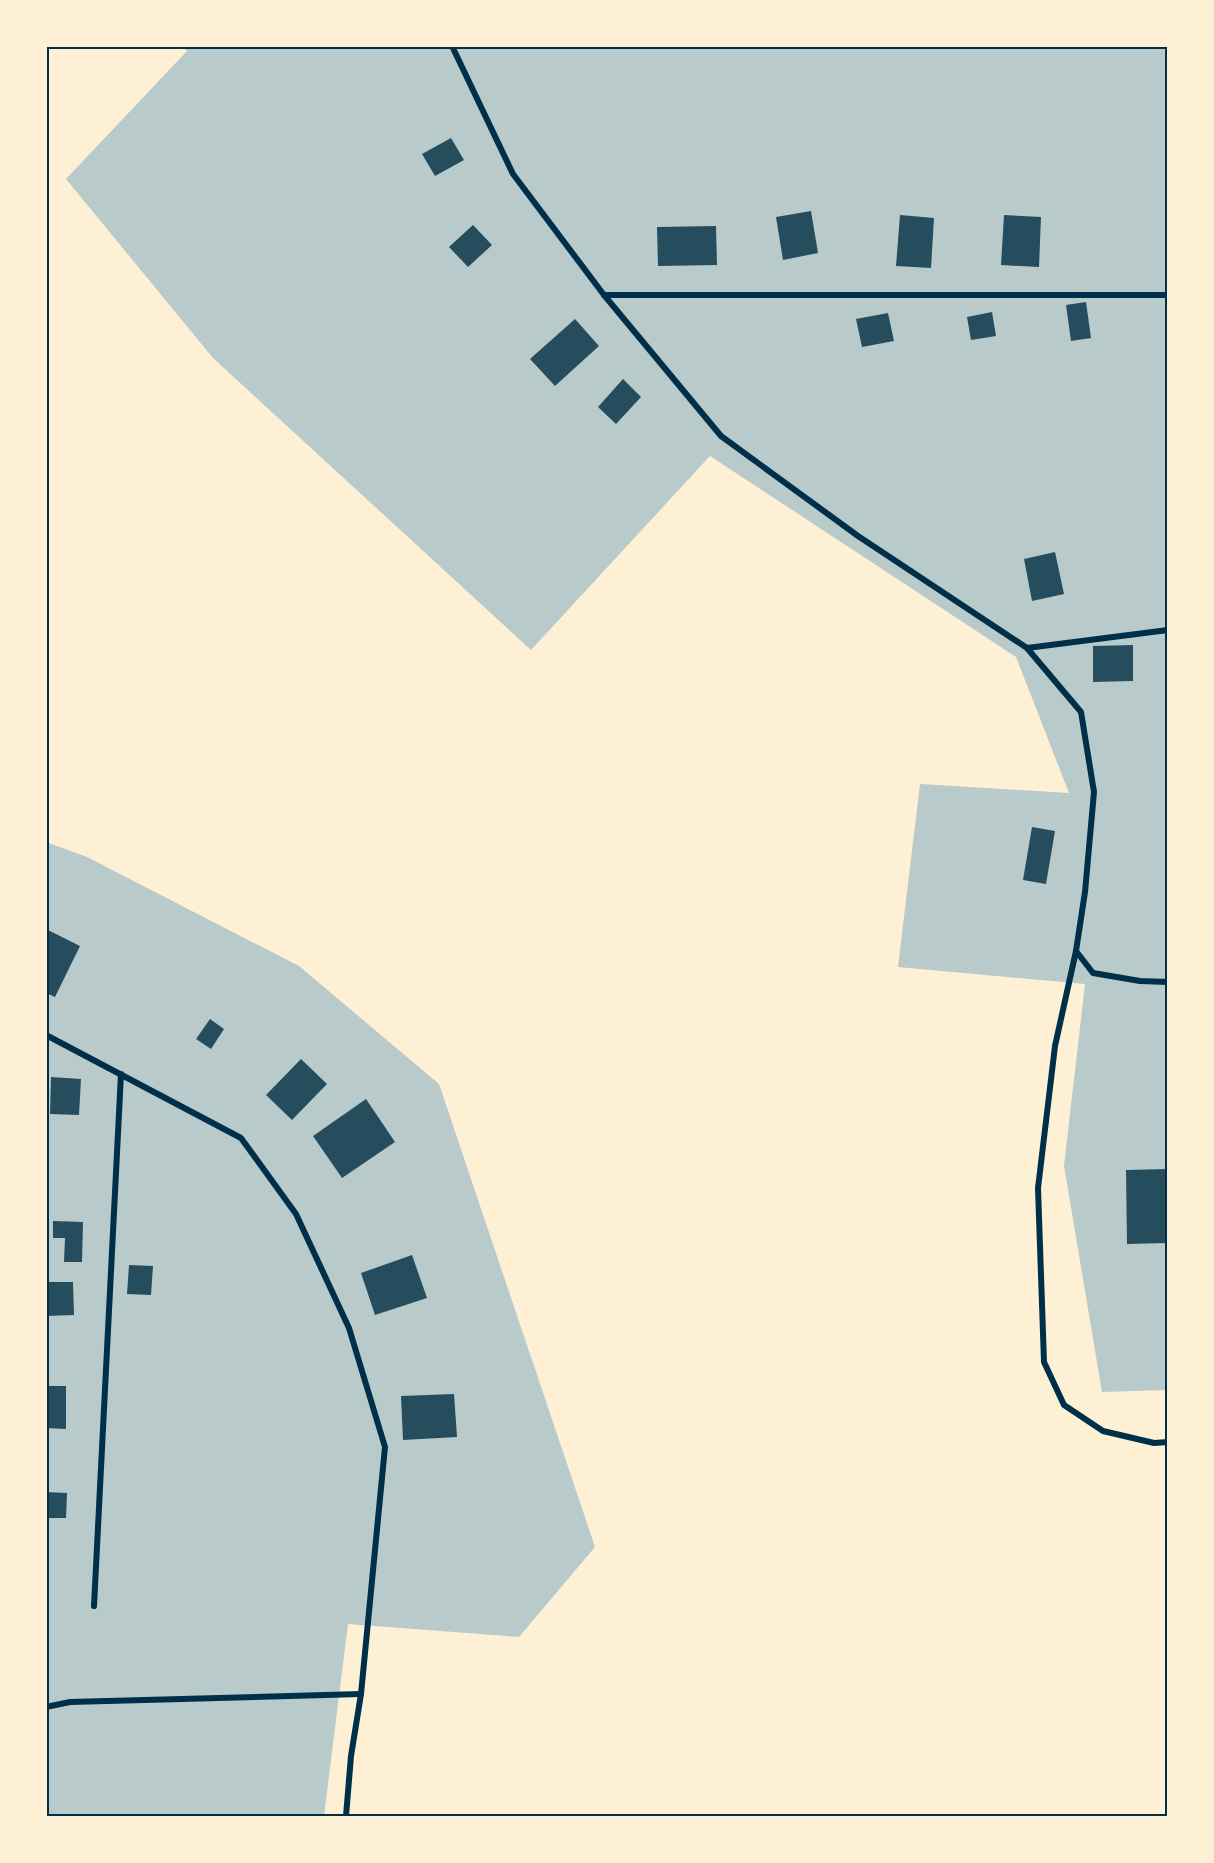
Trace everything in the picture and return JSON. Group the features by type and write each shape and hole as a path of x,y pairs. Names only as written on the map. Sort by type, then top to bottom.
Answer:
{"street":[{"path":"452,46 513,174 604,295 721,436 858,536 1027,648 1081,712 1094,792 1086,881 1076,951 1055,1046 1038,1188 1044,1362 1064,1406 1093,1425 1103,1431 1154,1443 1167,1442"},
{"path":"604,295 1167,295"},
{"path":"1027,648 1167,630"},
{"path":"1076,951 1093,973 1140,981 1167,982"},
{"path":"46,1035 241,1138 296,1214 349,1328 385,1447 361,1694 351,1756 346,1816"},
{"path":"94,1606 121,1074"},
{"path":"46,1707 70,1702 361,1694"}],"shaded area":[{"path":"183,47 1167,47 1167,1390 1102,1392 1064,1166 1085,984 898,967 920,784 1069,793 1016,657 710,456 531,650 213,358 66,179 187,51"},
{"path":"46,842 87,857 299,966 439,1084 595,1547 519,1637 348,1624 324,1816 47,1816"}],"building":[{"path":"451,138 464,160 435,176 422,154"},
{"path":"811,211 818,253 783,260 776,217"},
{"path":"900,215 934,218 931,268 896,266"},
{"path":"1004,215 1041,217 1039,267 1001,265"},
{"path":"473,225 492,245 468,267 449,247"},
{"path":"716,226 717,265 658,266 657,227"},
{"path":"1086,302 1091,338 1071,341 1066,305"},
{"path":"992,312 996,336 971,340 967,317"},
{"path":"888,313 894,341 862,347 856,319"},
{"path":"575,319 599,346 555,386 530,359"},
{"path":"623,379 641,397 616,424 598,407"},
{"path":"1055,552 1064,594 1032,601 1024,559"},
{"path":"1133,645 1133,681 1093,682 1093,646"},
{"path":"1032,827 1055,831 1046,884 1023,880"},
{"path":"46,929 80,946 55,997 46,993"},
{"path":"210,1019 224,1029 211,1049 196,1039"},
{"path":"301,1059 327,1084 292,1120 266,1095"},
{"path":"51,1077 81,1079 79,1115 50,1114"},
{"path":"366,1099 395,1142 342,1178 313,1136"},
{"path":"1168,1169 1168,1243 1127,1244 1126,1170"},
{"path":"53,1221 83,1222 82,1262 64,1262 65,1238 53,1238"},
{"path":"412,1255 427,1298 375,1315 361,1273"},
{"path":"129,1265 153,1266 151,1295 127,1294"},
{"path":"46,1282 73,1282 74,1315 46,1316"},
{"path":"46,1386 66,1386 66,1429 46,1428"},
{"path":"454,1394 457,1437 403,1440 401,1396"},
{"path":"46,1492 67,1493 66,1518 46,1518"}]}
